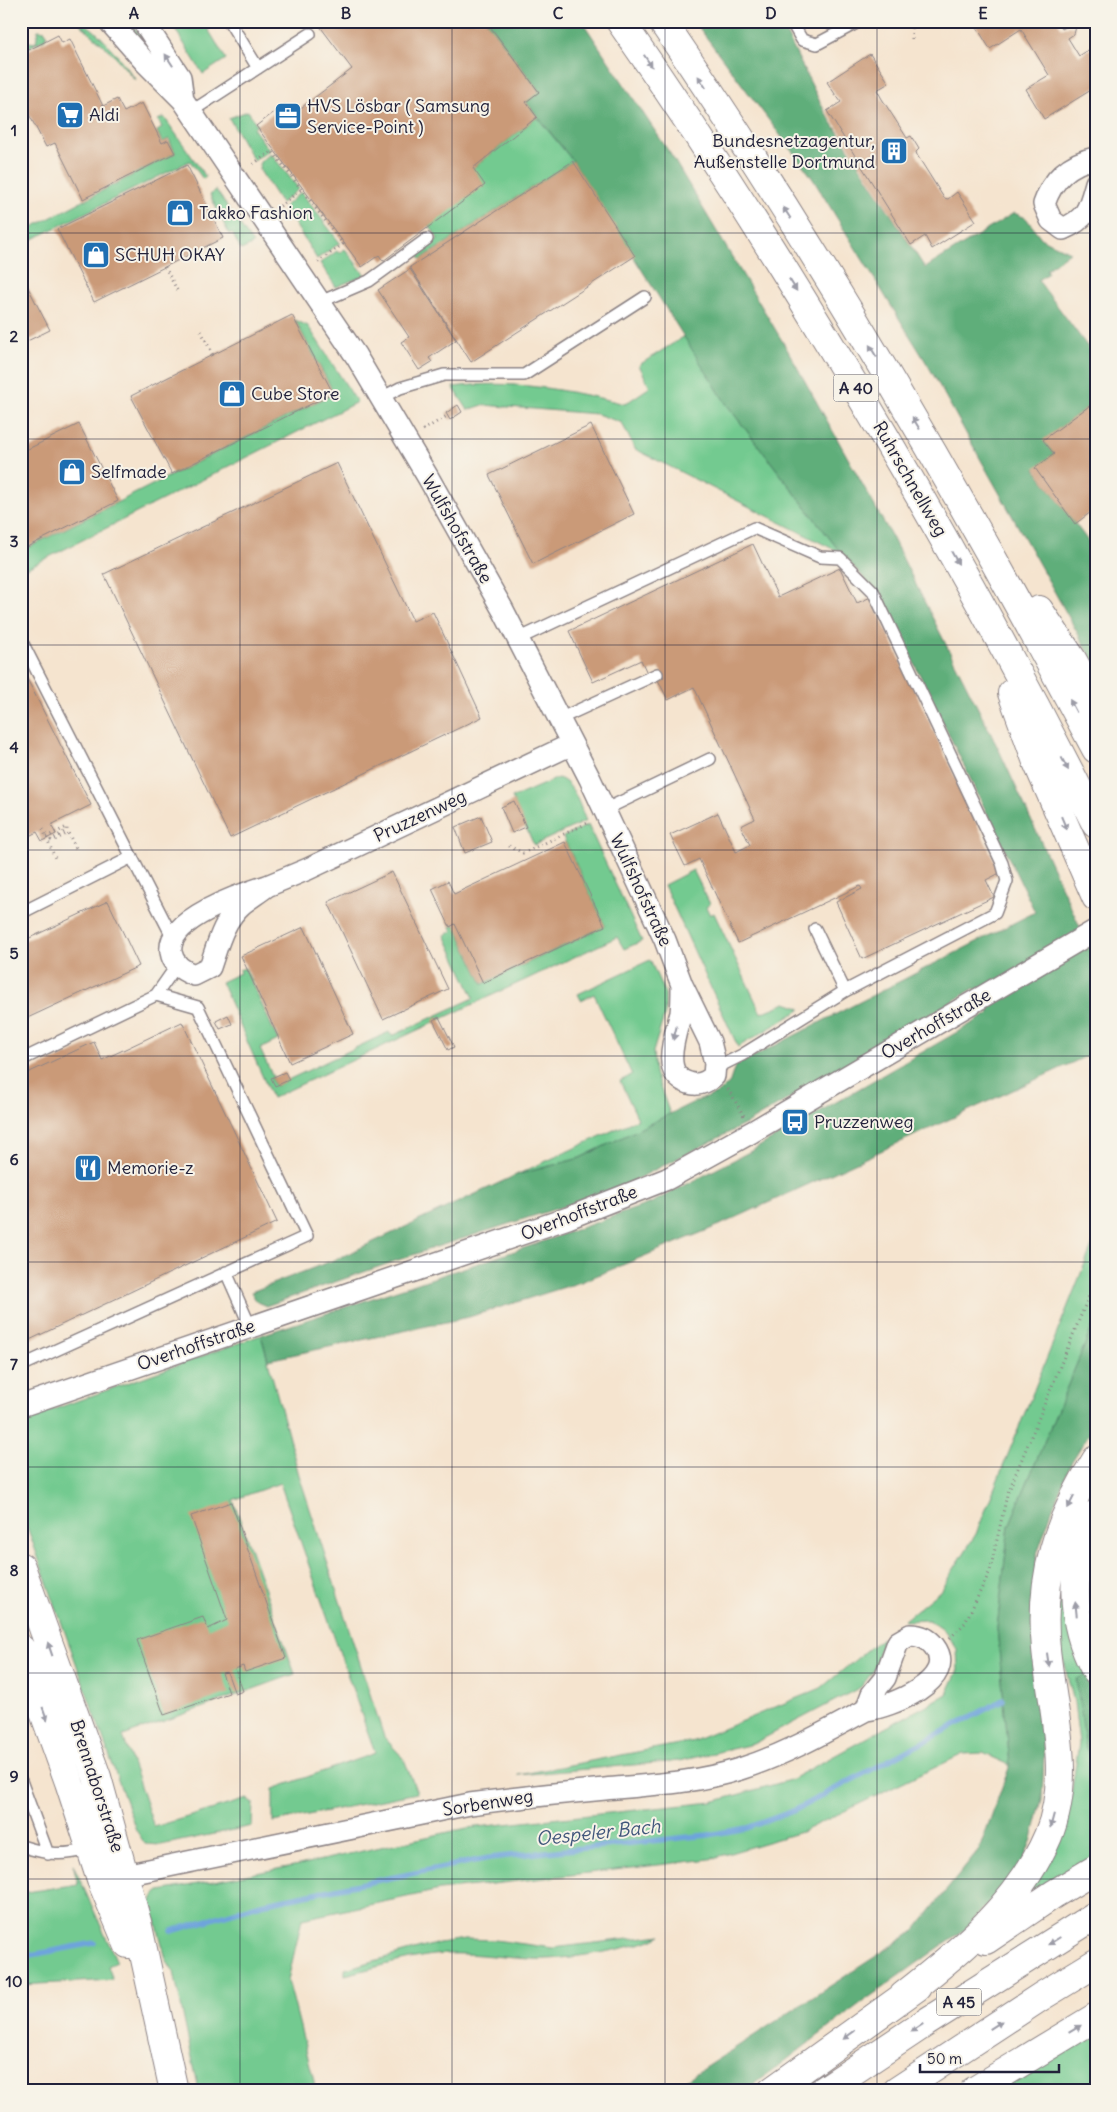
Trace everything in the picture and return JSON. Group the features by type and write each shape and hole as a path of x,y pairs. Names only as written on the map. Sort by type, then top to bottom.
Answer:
{"main road":[{"name":"Ruhrschnellweg","path":"620,21 686,118 793,284 871,413 968,582 1096,824"},
{"name":"Ruhrschnellweg","path":"662,21 808,245 934,453 1008,584 1096,749"},
{"path":"934,453 1061,642 1096,702"},
{"path":"968,582 986,623 1037,762 1094,893"},
{"path":"903,1996 944,1964 980,1931 1025,1880 1049,1834 1057,1802 1059,1752 1046,1649 1045,1592 1050,1560 1062,1522 1070,1504 1096,1460"},
{"path":"1096,1514 1084,1538 1079,1558 1075,1582 1075,1606 1079,1633 1096,1671"},
{"name":"Brennaborstraße","path":"21,1567 97,1777 113,1878"},
{"name":"Brennaborstraße","path":"21,1649 66,1773 91,1849 113,1878 137,1922 174,2091"},
{"path":"772,2091 903,1996 1054,1894 1096,1869"},
{"name":"A 45","path":"823,2091 925,2023 1096,1916"},
{"name":"A 45","path":"897,2091 1096,1963"},
{"path":"974,2091 1096,2017"}],"street":[{"name":"Wulfshofstraße","path":"109,21 146,64 188,106 356,356 434,487 518,639 572,744 597,816 665,940 682,985 710,1042 720,1075 714,1076 706,1082 693,1085 684,1082 676,1075 670,1054 681,1011 682,985"},
{"name":"Wulfshofstraße","path":"143,21 180,77 188,106"},
{"path":"1095,160 1085,160 1067,169 1049,189 1044,204 1051,220 1063,229 1078,222 1089,208 1096,183"},
{"name":"Pruzzenweg","path":"173,938 181,926 243,894 308,869 572,744"},
{"name":"Pruzzenweg","path":"177,965 184,972 194,975 210,966 227,922 242,905 267,886"},
{"name":"Overhoffstraße","path":"21,1406 568,1218 668,1179 752,1132 1096,930"},
{"path":"173,938 170,949 172,959 177,965"},
{"path":"866,1710 872,1694 885,1678 898,1642 903,1638 917,1635 932,1643 937,1651"},
{"name":"Sorbenweg","path":"113,1878 470,1804 681,1782 738,1770 792,1750 866,1710 887,1705 929,1683 940,1665 937,1651"}],"lane":[{"path":"229,21 258,68"},
{"path":"791,21 802,40 817,44 860,21"},
{"path":"188,106 258,68 310,34"},
{"path":"320,302 369,281 427,239"},
{"path":"381,398 400,388 444,375 524,375 646,297"},
{"path":"518,639 754,528 820,557 840,558 873,591 1002,863 1007,881 995,913 845,991 742,1055 720,1075"},
{"path":"21,640 173,938"},
{"path":"559,719 658,674"},
{"path":"597,816 710,759"},
{"path":"21,913 132,857"},
{"path":"815,929 845,991"},
{"path":"21,1060 156,994 177,965"},
{"path":"21,1366 307,1236 198,1007 156,994"},
{"path":"226,1272 250,1326"},
{"path":"21,1781 48,1854"},
{"path":"21,1846 48,1854 70,1854 91,1849"}],"path":[{"path":"912,21 912,39"},
{"path":"253,164 272,151 343,244 316,263"},
{"path":"280,206 301,190"},
{"path":"165,267 178,292"},
{"path":"201,331 213,355"},
{"path":"422,430 447,416"},
{"path":"508,846 523,853 597,816"},
{"path":"46,837 67,827 67,830 51,840 53,841 68,833 76,848"},
{"path":"43,829 55,858"},
{"path":"720,1075 748,1124"},
{"path":"937,1651 965,1623 990,1571 1007,1495 1096,1279"}],"green space":[{"path":"77,21 92,28 100,36 136,80 113,54"},
{"path":"119,21 130,21 147,44 145,46"},
{"path":"170,21 203,21 226,59 203,74"},
{"path":"486,21 582,21 673,158 787,349 892,537 999,750 1096,962 1096,1080 1087,1056 720,1225 581,1282 469,1317 268,1360 261,1335 533,1245 651,1203 753,1150 990,1013 975,988 748,1123 615,1190 433,1248 266,1306 257,1302 251,1292 339,1258 516,1175 580,1158 694,1102 716,1094 729,1084 735,1066 1035,912 883,599 841,553 727,405 573,161 526,102 539,91"},
{"path":"694,21 780,21 824,110 925,268 1014,213 1026,218 1042,239 1070,252 1046,270 1048,273 1038,280 1096,358 1096,401 1044,440 1054,454 1035,469 1096,552 1096,666 929,367 811,176"},
{"path":"38,30 45,31 47,34 45,39 21,51 21,41 36,43"},
{"path":"248,111 257,125 253,128 269,150 254,161 229,118"},
{"path":"164,117 206,177 203,179 190,161 21,245 21,233 175,153 169,139 162,142 157,131 162,128 158,120"},
{"path":"537,117 573,161 421,259 417,253 438,239 429,225 473,168"},
{"path":"269,155 272,155 299,189 281,203 259,169 260,162"},
{"path":"216,190 253,244 241,250 232,233 229,234 210,195"},
{"path":"301,192 340,243 317,259 284,207"},
{"path":"345,249 365,275 336,287 320,263 337,251 339,253"},
{"path":"295,320 308,326 357,402 21,571 21,551 334,393"},
{"path":"685,336 727,405 841,553 635,449 622,423 597,414 483,405 468,410 453,387 497,384 540,387 625,404 650,387 639,365"},
{"path":"558,778 564,780 572,790 586,821 534,845 512,798"},
{"path":"588,825 642,941 624,949 617,937 272,1098 221,982 240,973 239,970 245,968 278,1040 260,1049 273,1077 271,1078 275,1086 389,1032 392,1036 474,998 445,935 453,931 451,927 455,925 483,984 605,926 563,837"},
{"path":"693,870 710,904 706,907 710,915 714,913 761,1013 786,1003 800,1008 800,1010 738,1047 664,885"},
{"path":"650,960 665,994 665,1013 653,1052 655,1073 670,1114 580,1158 516,1175 638,1119 620,1081 632,1075 594,994 581,1000 578,994"},
{"path":"1096,1236 1096,1318 1009,1526 997,1628 1010,1765 983,1753 963,1754 801,1832 710,1859 440,1890 302,1919 288,1980 315,2091 199,2091 174,1972 166,1959 151,1903 154,1896 160,1891 299,1865 467,1828 712,1802 790,1780 947,1694 958,1670 957,1649 945,1631 929,1620 903,1621 940,1591 976,1534"},
{"path":"1096,1318 1096,1423 1072,1461 1053,1507 1037,1554 1032,1606 1044,1756 1042,1800 1032,1839 1021,1867 965,1929 857,2006 746,2091 669,2091 913,1932 979,1850 1010,1765 997,1628 1009,1526"},
{"path":"261,1335 299,1475 384,1737 404,1759 417,1793 273,1822 273,1789 375,1753 280,1483 233,1500 295,1674 123,1736 154,1827 247,1799 253,1803 252,1826 161,1845 145,1844 136,1830 21,1510 21,1421"},
{"path":"1096,1485 1096,1686 1088,1674 1086,1748 1096,1767 1096,1860 1022,1905 1069,1809 1079,1743 1074,1702 1060,1647 1056,1608 1060,1572 1072,1527"},
{"path":"882,1638 874,1670 861,1687 753,1744 679,1761 518,1775 694,1741 821,1688"},
{"path":"1088,1674 1096,1686 1096,1767 1086,1748 1076,1679"},
{"path":"73,1864 117,1962 108,1966 113,1980 21,1985 21,1893 78,1884"},
{"path":"662,1935 635,1945 579,1956 532,1959 445,1954 411,1959 345,1975 345,1969 439,1943 465,1939 495,1940 553,1948"},
{"path":"1096,2029 1096,2091 991,2091"},
{"path":"1096,2086 1096,2091 1045,2091 1047,2090"}],"building":[{"path":"316,21 486,21 539,92 526,102 537,117 473,168 485,185 383,261 379,255 362,267 256,126 285,104 293,114 352,69"},
{"path":"811,21 827,21 815,28"},
{"path":"973,21 1057,21 1062,29 1068,26 1076,27 1074,34 1068,38 1079,56 1096,45 1096,87 1044,119 1026,89 1049,75 1021,29 990,49"},
{"path":"58,35 62,43 70,39 103,106 117,99 124,112 142,103 162,143 168,140 175,153 83,199 55,143 46,147 21,99 21,95 28,92 21,78 21,54"},
{"name":"Bundesnetzagentur, Außenstelle Dortmund","path":"870,54 889,83 877,90 907,138 911,136 919,149 916,152 917,155 944,198 948,199 957,192 976,221 932,249 925,236 911,245 827,111 841,102 836,95 834,96 835,94 827,82"},
{"path":"573,161 635,256 471,362 410,267"},
{"path":"187,165 223,238 94,302 57,229"},
{"path":"410,269 456,340 429,358 432,362 419,370 401,342 409,337 378,290"},
{"path":"21,274 50,330 21,344"},
{"name":"Cube Store","path":"292,315 333,393 172,474 131,396"},
{"path":"1096,401 1096,511 1095,509 1075,524 1035,468 1054,454 1043,440"},
{"path":"458,405 462,412 450,420 446,413"},
{"path":"79,424 118,501 21,550 21,445 25,443 28,449"},
{"path":"591,425 634,514 533,564 489,475"},
{"path":"337,463 413,621 433,612 482,717 230,838 104,574"},
{"path":"753,544 778,597 840,568 857,603 871,597 1000,873 986,880 994,897 862,959 836,902 862,889 860,886 738,943 699,859 685,866 670,835 718,813 736,852 750,845 741,826 755,819 694,687 668,700 658,680 664,677 659,668 647,673 641,660 593,682 569,631"},
{"path":"21,667 91,805 51,825 56,834 42,841 37,832 21,840"},
{"path":"514,801 526,827 512,833 501,807"},
{"path":"481,816 492,842 465,853 455,827"},
{"path":"565,842 605,926 483,983 455,924 450,927 432,889 448,881 454,894"},
{"path":"392,872 448,989 383,1019 328,902"},
{"path":"108,901 139,966 21,1021 21,942"},
{"path":"304,927 353,1034 290,1063 241,956"},
{"path":"228,1015 232,1024 220,1029 216,1021"},
{"path":"439,1017 454,1047 448,1050 433,1020"},
{"name":"Memorie-z","path":"182,1022 277,1222 21,1344 21,1076 94,1042 102,1060"},
{"path":"285,1072 289,1080 275,1086 271,1078"},
{"path":"231,1502 286,1658 245,1672 243,1666 235,1669 243,1691 235,1694 227,1672 222,1673 229,1693 164,1715 137,1640 203,1617 208,1629 227,1620 191,1516"}],"waterway":[{"name":"Oespeler Bach","path":"172,1931 261,1904 489,1858 708,1835 747,1828 793,1811 1003,1700"},
{"name":"Oespeler Bach","path":"21,1957 94,1943"}],"place":[{"name":"Aldi","path":"70,115"},
{"name":"HVS Lösbar ( Samsung Service-Point )","path":"288,116"},
{"name":"Bundesnetzagentur, Außenstelle Dortmund","path":"894,151"},
{"name":"Takko Fashion","path":"180,213"},
{"name":"SCHUH OKAY","path":"96,255"},
{"name":"Cube Store","path":"232,394"},
{"name":"Selfmade","path":"72,472"},
{"name":"Pruzzenweg","path":"795,1122"},
{"name":"Memorie-z","path":"88,1168"}]}
